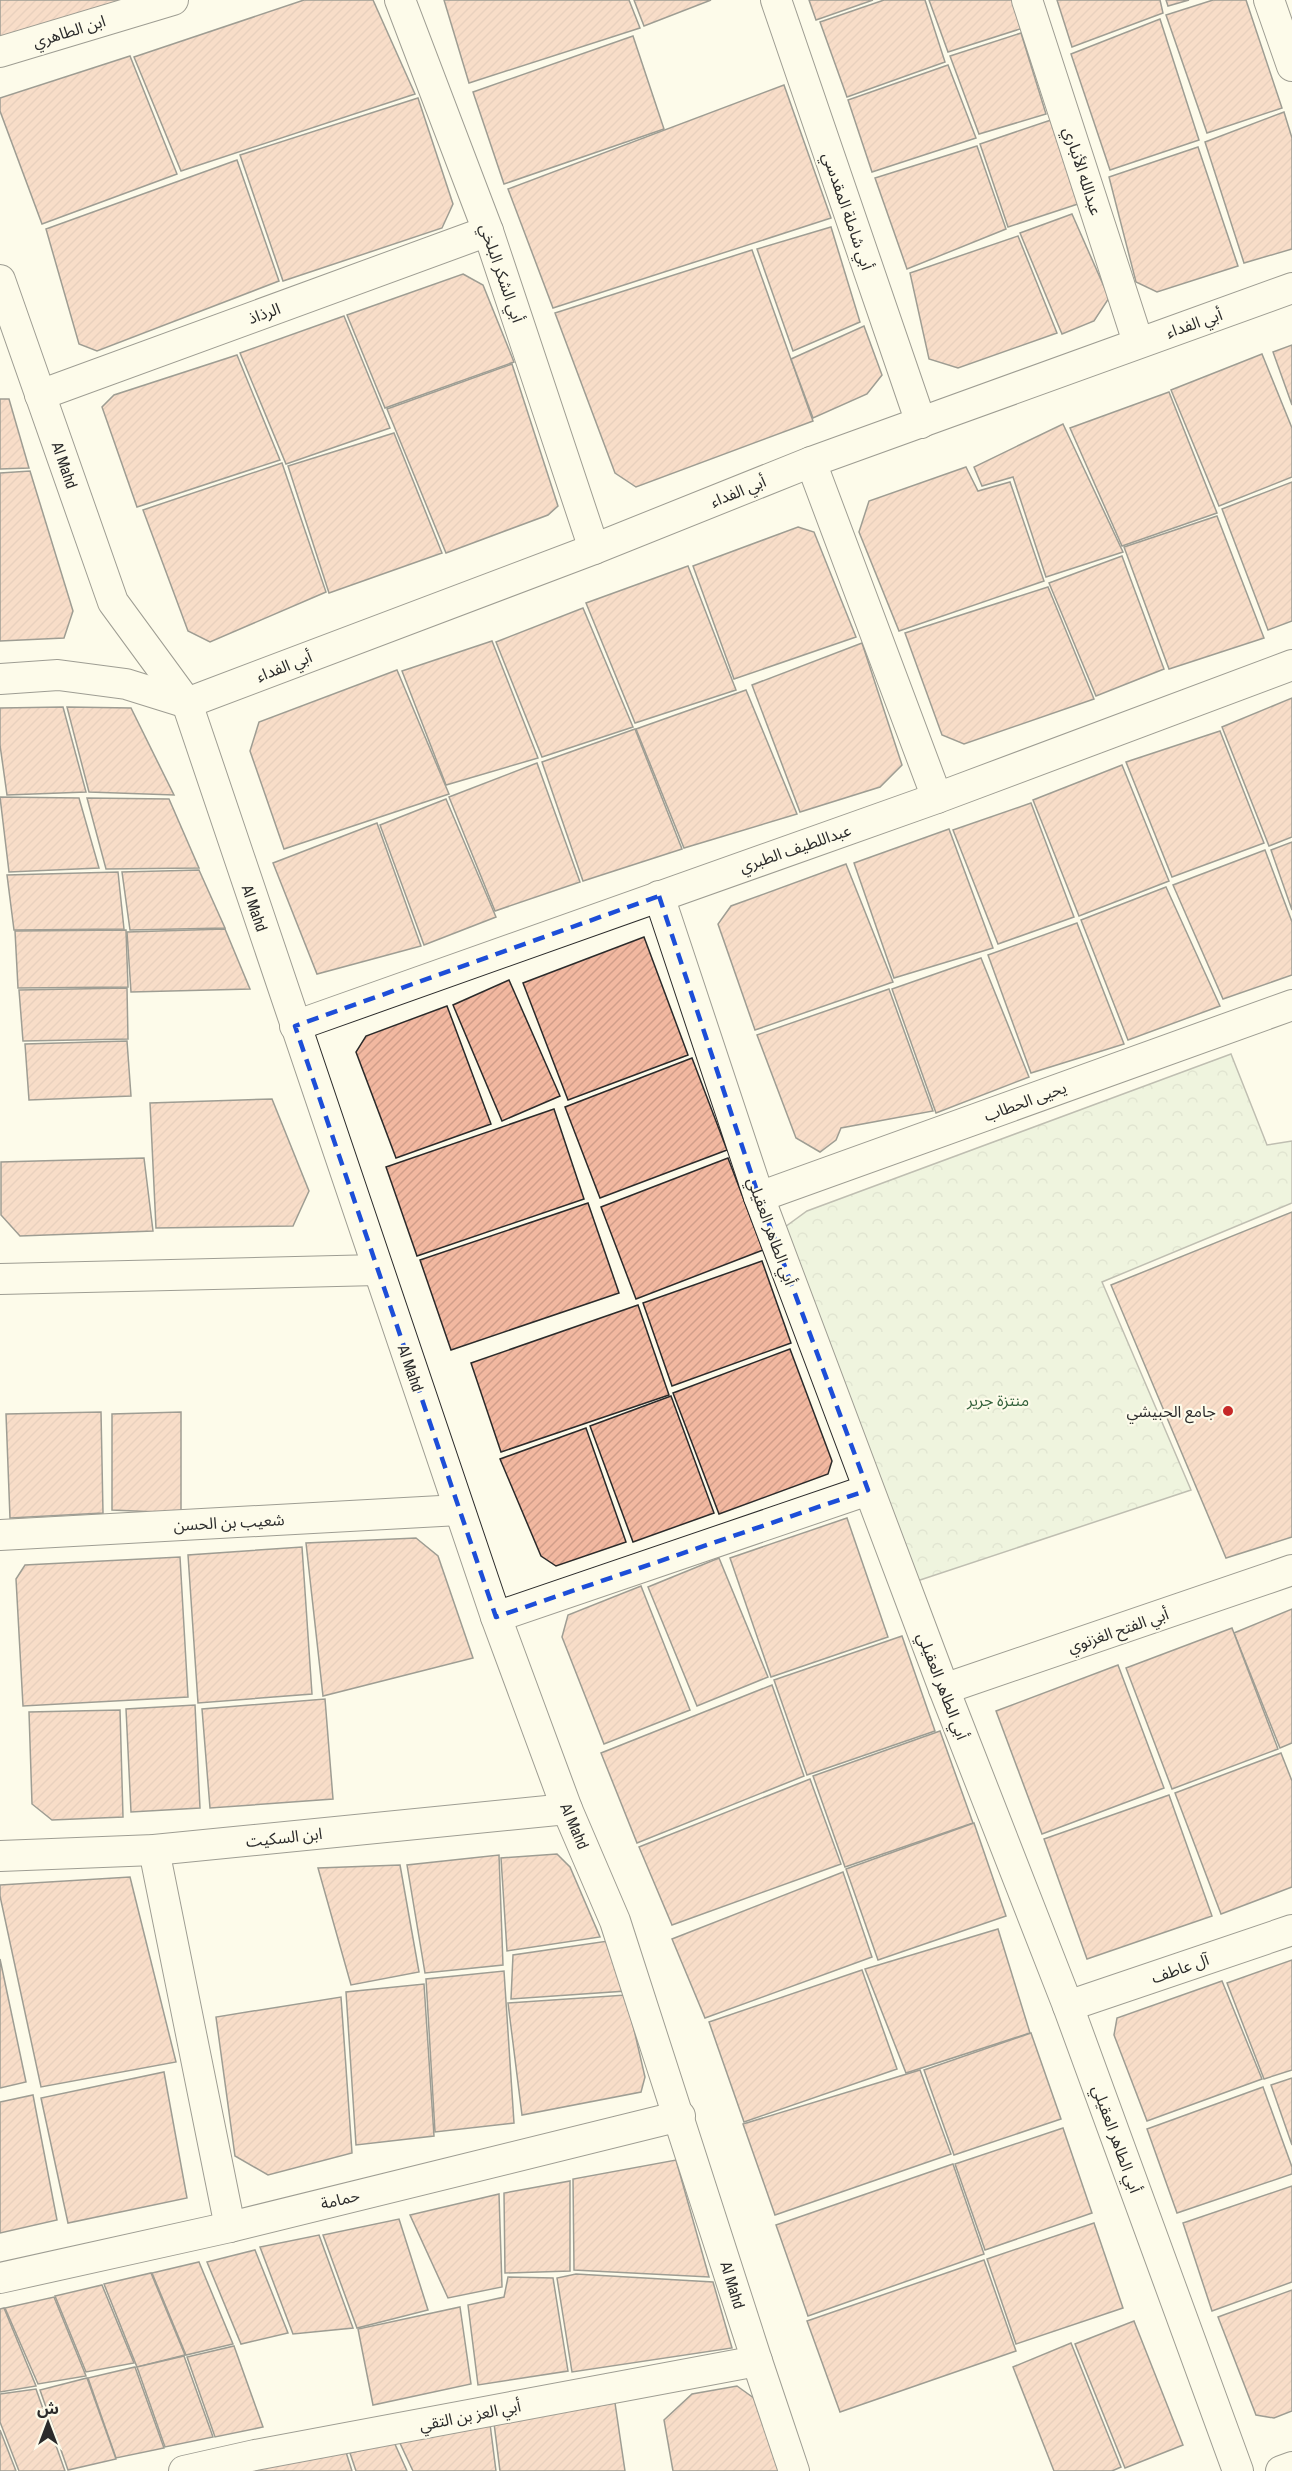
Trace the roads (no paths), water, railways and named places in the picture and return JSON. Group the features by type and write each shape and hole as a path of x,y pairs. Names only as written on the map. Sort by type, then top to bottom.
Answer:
{"street":[{"name":"ابن الطاهري","path":"0,52 173,0"},
{"name":"أبي الشكر البلخي","path":"400,0 488,231 594,549"},
{"name":"أبي شاملة المقدسي","path":"776,0 921,423"},
{"name":"عبدالله الأنباري","path":"1027,0 1138,342"},
{"path":"1269,0 1292,66"},
{"name":"الرذاذ","path":"40,395 488,231"},
{"name":"Al Mahd","path":"0,280 113,602 187,703 496,1617 567,1809 615,1921 794,2471"},
{"name":"أبي الفداء","path":"187,703 594,549 811,462 1292,288"},
{"path":"811,462 937,798"},
{"name":"عبداللطيف الطبري","path":"295,1026 937,798 1292,665"},
{"path":"0,679 58,675 126,684 187,703"},
{"name":"أبي الطاهر العقيلي","path":"659,896 759,1197 944,1689 1068,2006 1238,2471"},
{"name":"يحيى الحطاب","path":"759,1197 1292,1005"},
{"path":"0,1279 378,1270"},
{"path":"496,1617 868,1490"},
{"name":"شعيب بن الحسن","path":"0,1535 459,1510"},
{"name":"أبي الفتح الغزنوي","path":"944,1689 1292,1570"},
{"name":"ابن السكيت","path":"0,1856 154,1850 567,1809"},
{"path":"154,1850 230,2227"},
{"name":"آل عاطف","path":"1068,2006 1292,1930"},
{"name":"حمامة","path":"0,2278 230,2227 680,2116"},
{"name":"أبي العز بن التقي","path":"184,2471 267,2453 757,2361"},
{"path":"1281,2471 1292,2467"}],"place":[{"name":"جامع الحبيشي","path":"1228,1411"}],"park label":[{"name":"منتزة جرير","path":"998,1400"}]}
